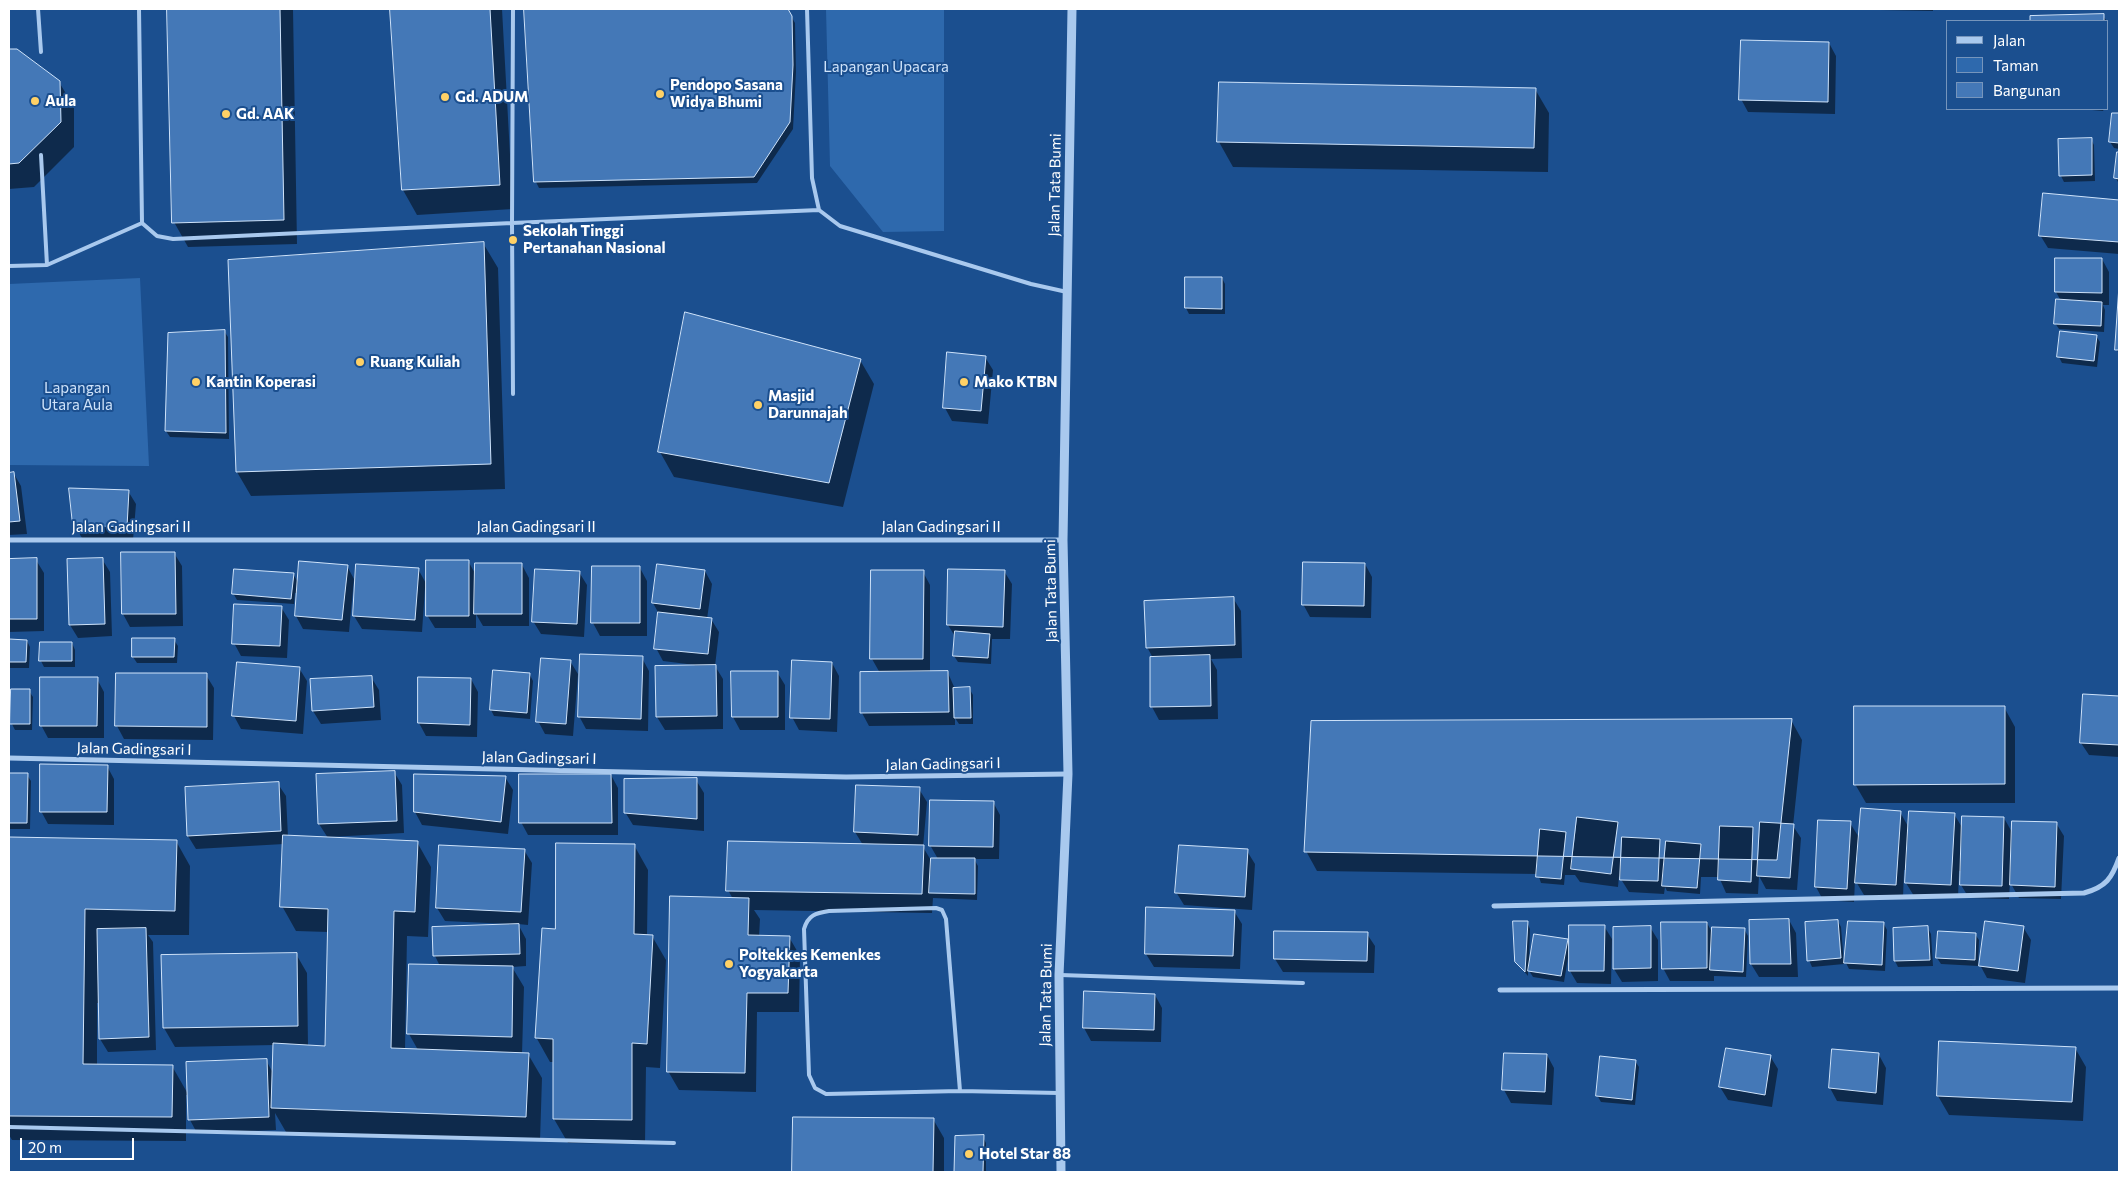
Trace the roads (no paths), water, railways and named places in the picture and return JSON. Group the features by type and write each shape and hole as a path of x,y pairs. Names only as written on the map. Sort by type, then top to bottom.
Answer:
{"street":[{"name":"Jalan Tata Bumi","path":"1061,1172 1059,975 1068,774 1063,540 1072,9"},
{"name":"Jalan Gadingsari II","path":"9,540 1063,540"},
{"name":"Jalan Gadingsari I","path":"9,758 846,778 1068,774"},
{"path":"1494,906 2084,893 2098,889 2106,883 2112,876 2119,858"},
{"path":"1500,990 2119,988"}],"lane":[{"path":"38,9 41,52"},
{"path":"139,9 142,223 157,236 173,239 819,210 840,226 1031,284 1067,292"},
{"path":"513,9 513,394"},
{"path":"807,9 812,178 819,210"},
{"path":"41,155 47,265"},
{"path":"9,266 47,265 142,223"},
{"path":"960,1091 946,919 942,910 936,908 829,911 816,913 806,920 804,929 809,1075 815,1088 826,1094 960,1091 1059,1093"},
{"path":"1059,975 1303,983"},
{"path":"9,1128 674,1143"}],"place":[{"name":"Pendopo Sasana Widya Bhumi","path":"660,94"},
{"name":"Gd. ADUM","path":"445,97"},
{"name":"Aula","path":"35,101"},
{"name":"Gd. AAK","path":"226,114"},
{"name":"Sekolah Tinggi Pertanahan Nasional","path":"513,240"},
{"name":"Ruang Kuliah","path":"360,362"},
{"name":"Kantin Koperasi","path":"196,382"},
{"name":"Mako KTBN","path":"964,382"},
{"name":"Masjid Darunnajah","path":"758,405"},
{"name":"Poltekkes Kemenkes Yogyakarta","path":"729,964"},
{"name":"Hotel Star 88","path":"969,1154"}],"park label":[{"name":"Lapangan Upacara","path":"886,67"},
{"name":"Lapangan Utara Aula","path":"77,396"}]}
